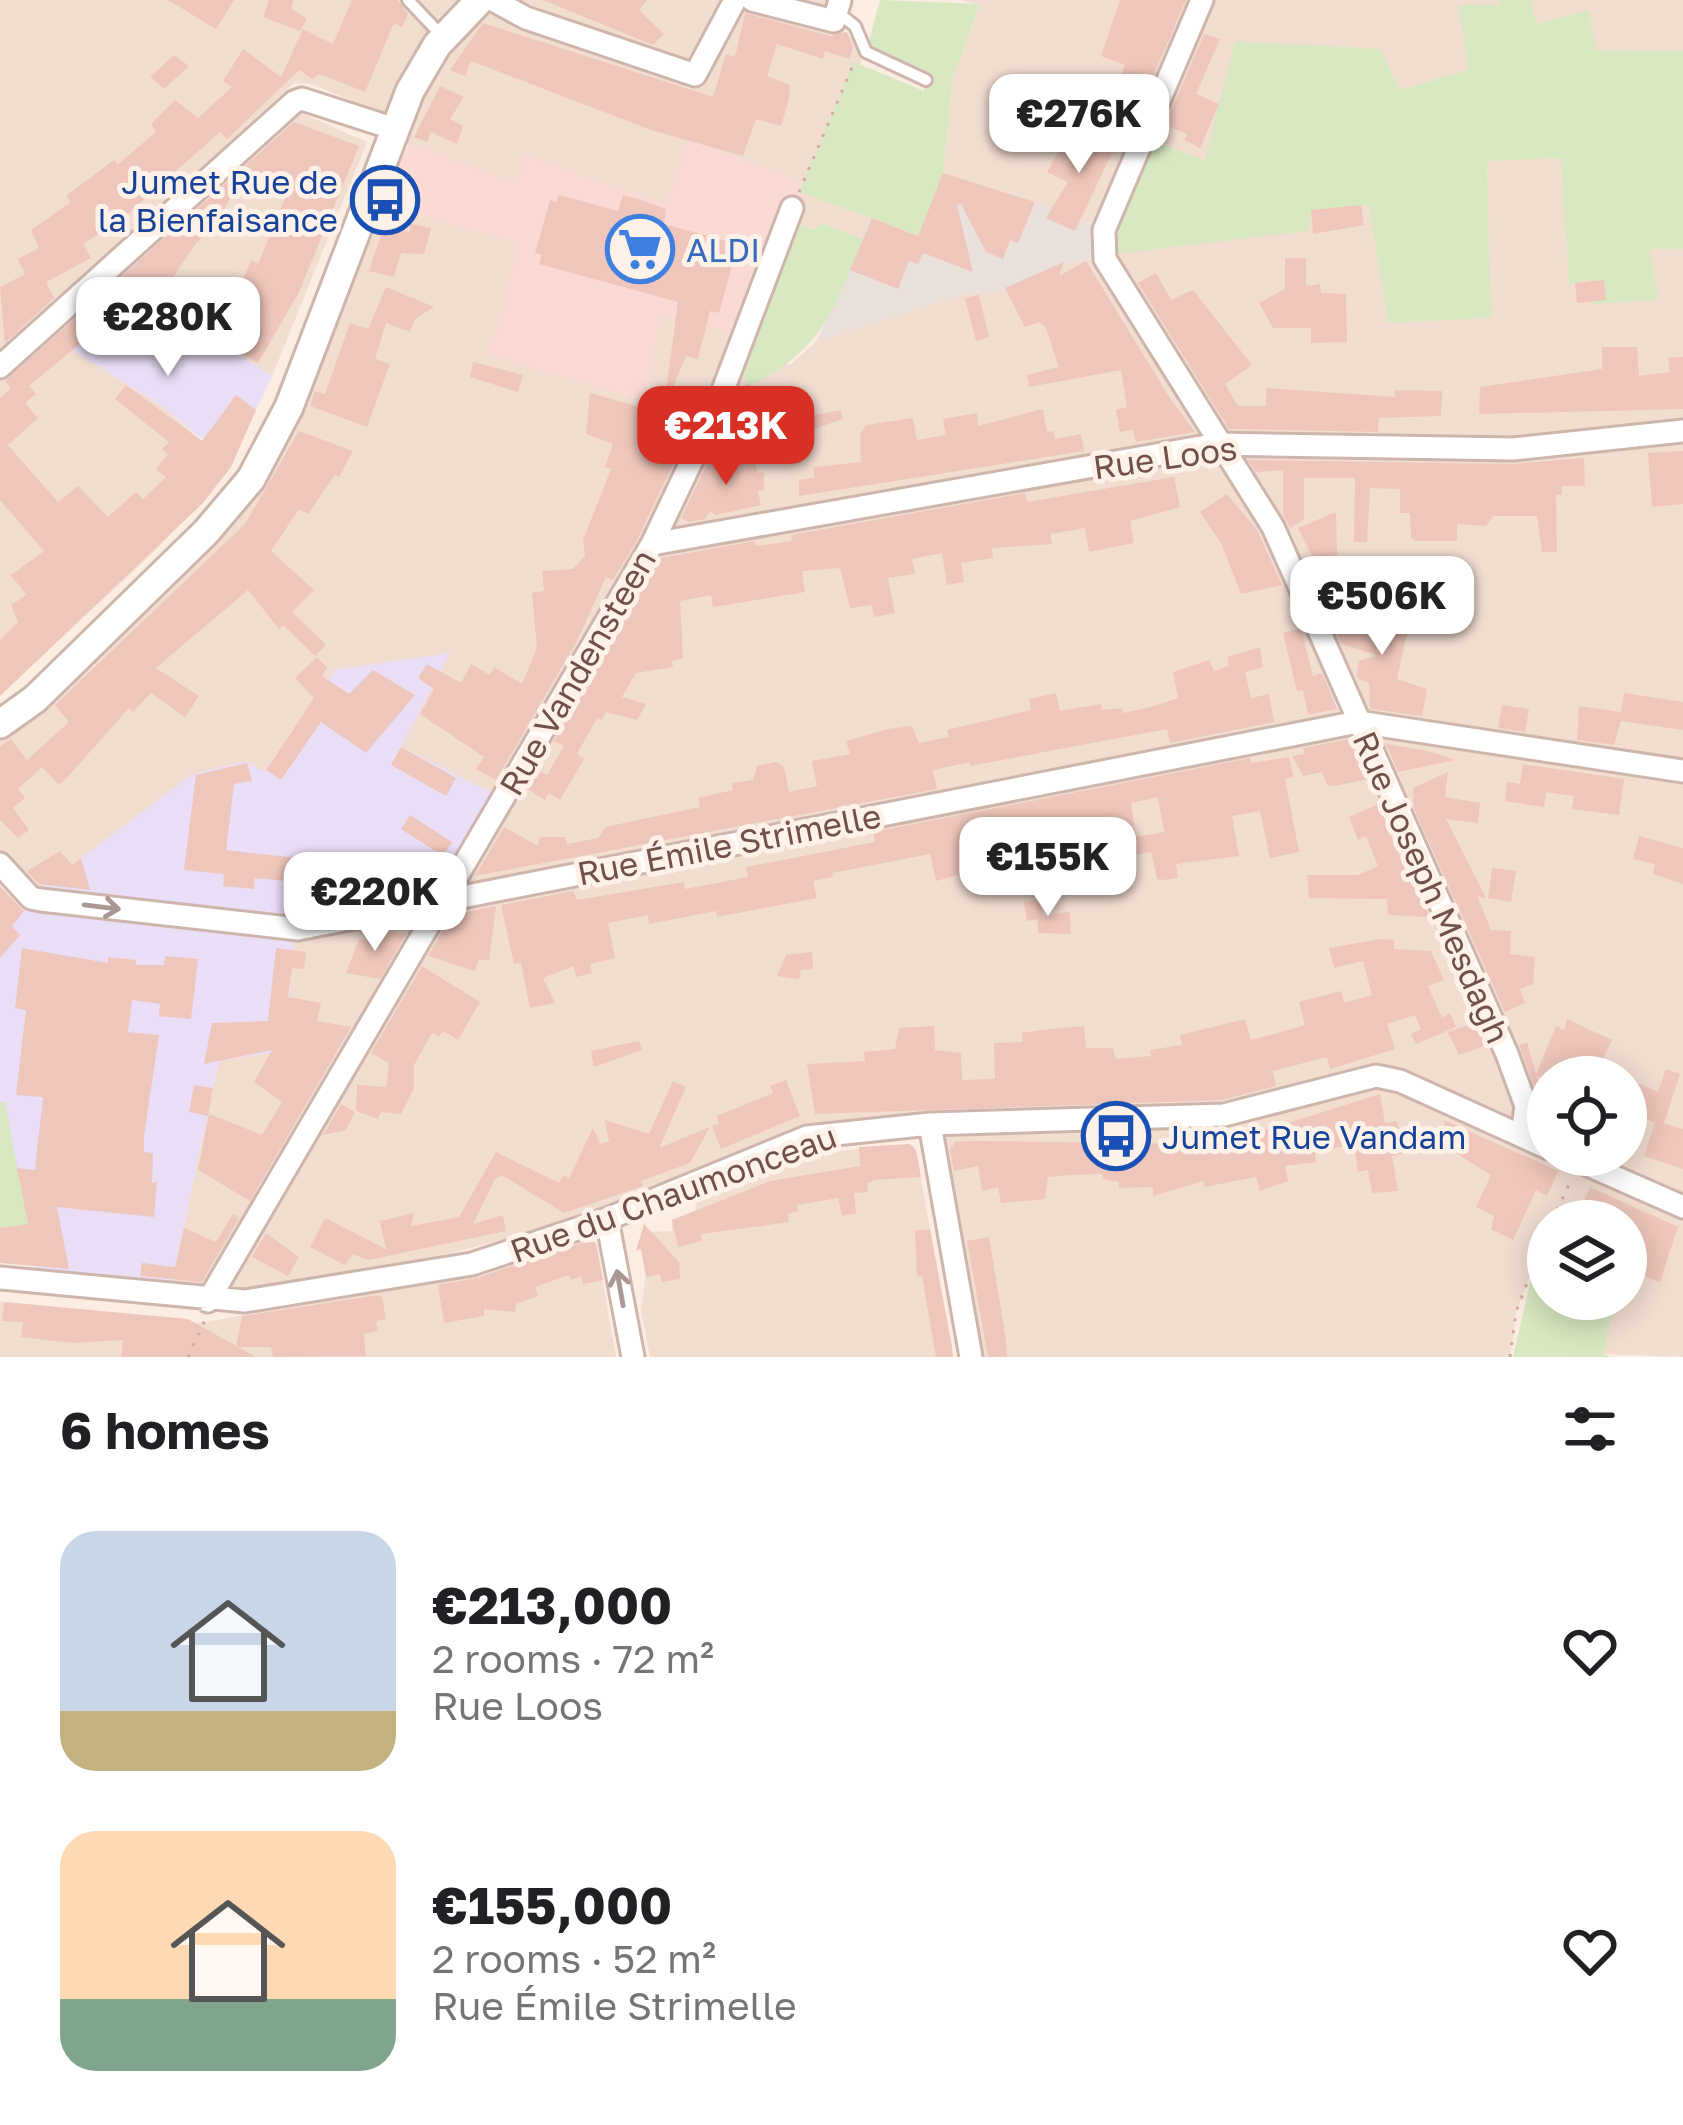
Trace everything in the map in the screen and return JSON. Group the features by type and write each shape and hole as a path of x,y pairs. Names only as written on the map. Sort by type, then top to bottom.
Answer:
{"street":[{"path":"0,724 35,699 206,532 250,479 289,407 410,91 443,38 480,0"},
{"path":"493,0 526,18 695,75 735,0"},
{"path":"752,0 833,21 838,6"},
{"name":"Rue Joseph Mesdagh","path":"1202,0 1104,230 1105,259 1273,527 1507,1054 1526,1106 1522,1136"},
{"path":"0,367 294,101 302,99 395,129"},
{"name":"Rue Vandensteen","path":"208,1301 652,544 714,414 792,208"},
{"name":"Rue Loos","path":"652,544 1218,444 1514,449 1683,431"},
{"name":"Rue Émile Strimelle","path":"0,864 31,898 293,929 1358,722 1683,771"},
{"name":"Rue du Chaumonceau","path":"0,1279 244,1301 472,1264 608,1219 807,1137 931,1124 1224,1115 1376,1076 1400,1081 1527,1138"},
{"path":"931,1124 971,1357"},
{"path":"1612,1176 1683,1208"},
{"path":"608,1219 633,1357"}],"lane":[{"path":"408,0 443,38"},
{"path":"838,6 855,26 866,52 926,80"}],"path":[{"path":"792,208 859,50"},
{"path":"1510,1357 1516,1312 1527,1283"},
{"path":"188,1357 208,1301"}],"shaded area":[{"path":"0,0 496,0 657,59 520,0 840,0 834,22 866,52 803,183 690,141 667,206 525,156 517,185 392,138 392,117 311,84 294,83 0,352"},
{"path":"961,0 1203,0 1104,230 1010,192 1007,197 943,173 953,78 980,5"},
{"path":"1212,0 1500,0 1500,5 1468,71 1399,90 1205,161 1150,140"},
{"path":"1531,0 1683,0 1683,51 1595,50 1589,10 1535,24"},
{"path":"292,109 367,142 272,376 215,338 229,316 139,257"},
{"path":"689,140 803,183 744,336 660,314 646,401 487,354 505,308 517,242 379,203 410,143 516,184 525,155 666,206"},
{"path":"1562,158 1569,284 1649,248 1683,249 1683,1357 1603,1354 1612,1320 1647,1320 1647,1200 1527,1200 1527,1284 1516,1312 1510,1357 974,1357 931,1123 833,1124 606,1213 401,1266 205,1295 171,1286 219,1061 293,929 502,798 401,747 321,688 264,772 31,898 0,864 0,730 170,578 312,377 386,205 517,242 646,400 660,313 744,336 790,365 817,341 961,295 1006,289 1056,266 1151,246 1309,231 1310,212 1370,205 1388,323 1490,318 1487,160"},
{"path":"943,173 1006,197 1010,192 1104,230 1105,255 1056,266 1006,289 961,295 817,341 871,218 918,235"},
{"path":"799,192 871,218 863,239 821,223 815,230 788,220"},
{"path":"139,257 230,316 216,339 272,376 231,463 162,406 77,353 60,333"},
{"path":"55,329 77,353 162,406 231,467 157,549 0,695 0,378"},
{"path":"450,653 401,747 503,798 441,903 295,922 285,1050 219,1061 171,1286 36,1271 5,1103 0,1102 0,937 38,891 191,775 246,761 264,772 335,670"},
{"path":"910,1144 916,1150 953,1357 650,1357 641,1310 646,1276 642,1232 672,1231 672,1220 696,1210 694,1199 815,1153"},
{"path":"587,1238 590,1244 596,1243 616,1357 0,1357 0,1301 198,1323 483,1275"}],"green space":[{"path":"880,0 980,4 953,78 943,173 918,235 799,192 854,62 924,91 926,72 866,52"},
{"path":"1500,0 1531,0 1536,24 1589,10 1596,50 1683,51 1683,249 1649,249 1659,300 1594,304 1590,279 1569,285 1561,158 1487,161 1491,318 1388,323 1369,205 1311,212 1309,231 1105,255 1150,140 1205,160 1235,41 1381,49 1399,90 1468,70 1459,5 1499,5"},
{"path":"788,220 814,230 820,223 863,239 822,327 793,358 748,387 737,354"},
{"path":"0,1102 5,1102 28,1224 0,1228"},
{"path":"1527,1297 1527,1320 1612,1320 1603,1354 1611,1357 1513,1357"}],"building":[{"path":"168,0 234,0 216,29"},
{"path":"269,0 294,0 291,8 307,19 300,31 263,17"},
{"path":"352,0 398,0 408,14 402,27 394,23 365,92 320,74 312,79 299,70 227,139 220,132 122,219 83,244 91,258 46,282 54,298 5,343 0,287 25,274 18,259 39,248 31,230 71,202 66,196 114,160 118,164 156,132 151,124 175,100 198,118 232,87 223,81 243,49 281,77 303,29 333,44"},
{"path":"543,0 647,0 639,10 664,34 653,45"},
{"path":"1120,0 1186,0 1136,116 1109,103 1125,65 1101,56"},
{"path":"745,13 830,36 847,32 853,47 849,59 825,51 823,59 777,44 767,76 790,85 781,126 756,119 743,156 651,130 471,61 465,76 450,70 483,23 713,97 726,54 735,57"},
{"path":"1204,34 1220,39 1196,94 1219,104 1200,148 1184,140 1187,134 1165,125"},
{"path":"174,55 189,66 164,89 150,77"},
{"path":"440,86 464,97 450,119 463,126 457,144 431,132 427,142 414,137"},
{"path":"294,122 359,146 299,292 258,363 162,305 157,312 135,298 29,386 36,394 25,403 38,418 8,445 58,502 78,486 108,517 136,492 143,499 166,477 156,469 168,454 162,449 169,442 115,399 126,385 202,441 236,395 256,410 231,467 203,503 0,696 0,640 18,622 11,605 26,595 11,575 44,551 0,500 0,398 11,388 5,381","holes":["258,174 290,186 258,264 251,260 231,309 172,279 196,243 218,222 239,181 253,187"]},
{"path":"1093,129 1118,140 1075,231 1046,218 1068,182 1047,172 1066,138 1086,148"},
{"path":"943,173 1035,202 1018,243 1010,240 1003,259 986,252 961,204 957,205 973,272 923,253 918,264 909,261 898,289 850,270 872,218 918,236"},
{"name":"ALDI","path":"559,195 618,211 623,195 666,209 664,224 738,244 719,313 710,311 698,359 686,356 671,392 666,391 678,302 539,264 542,255 535,253 550,200 556,202"},
{"path":"1361,205 1364,225 1313,234 1311,210"},
{"path":"411,224 431,228 424,254 401,253 394,277 369,271 384,226 409,232"},
{"path":"1285,258 1306,258 1306,286 1320,284 1321,293 1346,294 1347,342 1311,343 1311,328 1273,328 1259,303 1285,289"},
{"path":"1086,261 1195,432 1136,442 1133,430 1120,432 1116,410 1127,407 1121,370 1029,387 1027,375 1059,367 1046,328 1039,322 1025,327 1005,288 1064,262 1059,276"},
{"path":"1156,273 1171,300 1193,290 1252,365 1225,384 1238,406 1266,406 1266,388 1395,397 1395,390 1442,391 1441,416 1379,418 1378,432 1229,429 1138,283"},
{"path":"1604,280 1606,300 1577,303 1575,283"},
{"path":"386,287 434,307 415,319 410,332 386,323 375,359 390,364 367,427 310,406 315,391 325,394 350,323 368,329"},
{"path":"979,295 989,337 976,341 965,298"},
{"path":"1602,347 1637,347 1639,376 1670,372 1668,358 1683,357 1683,409 1479,414 1480,387 1602,369"},
{"path":"473,362 523,375 518,392 470,377"},
{"path":"747,384 764,389 760,404 796,395 793,419 841,410 843,419 784,439 783,432 736,417 740,388"},
{"path":"590,393 665,414 703,402 635,544 613,580 606,577 577,641 496,780 476,769 484,757 420,714 434,689 418,678 427,664 461,683 471,664 490,675 494,667 522,684 537,648 532,593 544,591 542,571 573,569 585,556 583,540 611,469 605,467 613,444 586,434"},
{"path":"1043,409 1047,432 1054,431 1055,439 1081,434 1084,451 799,496 799,480 814,478 814,467 861,462 860,434 866,425 913,418 917,440 946,435 943,419 977,413 978,426"},
{"path":"299,431 353,451 339,477 335,475 308,514 299,509 271,551 314,590 292,612 326,645 315,656 283,625 279,629 248,590 156,668 199,696 185,717 151,693 133,712 129,708 63,782 58,784 42,767 18,789 25,798 13,808 29,830 18,838 0,820 0,746 11,739 27,760 69,722 55,705 245,524"},
{"path":"1683,451 1683,504 1652,507 1648,453"},
{"path":"751,453 758,473 764,472 764,490 758,491 761,505 716,515 710,511 705,519 689,522 681,518 708,462"},
{"path":"1584,458 1585,486 1562,486 1562,495 1556,495 1557,552 1542,552 1537,516 1493,516 1486,526 1457,524 1457,541 1416,541 1411,538 1410,513 1400,513 1400,489 1370,488 1367,542 1354,542 1355,478 1304,478 1304,519 1290,528 1283,514 1283,470 1256,472 1248,460 1513,464"},
{"path":"1174,477 1180,507 1130,521 1134,543 1089,552 1085,528 1050,534 1052,544 992,548 993,558 961,563 964,582 947,585 942,553 912,559 915,574 888,578 895,613 874,617 872,605 850,608 840,568 802,571 805,592 713,607 711,595 680,601 683,658 672,661 673,667 636,673 622,697 646,704 637,720 606,712 601,721 597,718 577,754 584,759 560,800 549,793 545,800 526,788 537,770 547,775 564,746 554,741 661,558 755,541 756,546 792,541 791,535 1025,493 1027,502"},
{"path":"1227,494 1257,530 1282,585 1241,594 1221,543 1200,512"},
{"path":"1336,512 1337,555 1316,564 1298,528"},
{"path":"1397,599 1398,624 1408,629 1397,679 1427,689 1422,716 1370,709 1369,683 1356,677 1359,661 1377,655 1341,644 1336,631 1345,603 1383,618 1382,600"},
{"path":"1301,628 1313,676 1322,673 1337,709 1308,715 1303,690 1297,691 1283,633"},
{"path":"1260,647 1263,667 1245,672 1251,698 1269,694 1274,722 1170,743 1167,729 970,766 970,762 933,770 937,789 475,876 504,827 538,846 540,837 565,837 567,844 598,838 605,827 700,807 698,798 733,790 732,783 753,780 757,766 776,762 784,767 789,792 817,786 812,761 850,754 846,741 912,726 919,743 949,737 947,730 1031,710 1029,699 1056,693 1060,711 1101,704 1102,710 1122,708 1123,713 1151,707 1178,698 1173,672 1209,660 1214,671 1229,666 1227,657"},
{"path":"317,657 327,668 322,676 349,694 373,670 415,695 366,753 321,722 281,780 266,770 314,698 295,678"},
{"path":"1624,693 1683,702 1683,730 1621,721 1614,745 1577,740 1579,706 1621,712"},
{"path":"1502,705 1529,709 1525,732 1498,728"},
{"path":"1350,739 1368,779 1327,785 1322,772 1303,776 1292,756 1305,754 1303,748"},
{"path":"1386,744 1429,751 1455,760 1398,772"},
{"path":"401,747 456,778 446,796 391,765"},
{"path":"1289,757 1294,777 1285,779 1299,852 1270,858 1260,811 1232,816 1239,856 1176,864 1178,878 1164,880 1157,879 1151,852 1134,855 1131,841 1059,854 1019,872 1017,863 998,864 936,881 930,854 832,873 833,877 813,881 817,898 717,917 716,911 649,924 648,915 608,923 615,958 590,964 592,973 576,977 574,966 543,978 555,1003 530,1008 521,963 514,964 501,905 573,891 577,900 684,882 685,889 748,877 746,867 875,842 873,832 1250,758 1251,763","holes":["1158,797 1164,832 1136,837 1131,803"]},
{"path":"247,763 252,781 234,784 226,850 297,858 295,882 255,878 254,889 223,886 224,874 184,870 196,775"},
{"path":"1523,764 1624,779 1619,815 1572,809 1574,796 1546,792 1544,807 1505,801 1507,782 1520,784"},
{"path":"1448,772 1445,797 1480,803 1478,823 1446,819 1486,898 1477,896 1491,930 1511,931 1510,954 1535,957 1533,984 1520,989 1525,1003 1505,1012 1414,809 1413,788"},
{"path":"1378,804 1430,917 1388,915 1387,899 1309,898 1307,875 1358,875 1378,866 1366,836 1358,840 1349,817"},
{"path":"410,815 452,842 443,856 401,829"},
{"path":"1639,836 1683,848 1683,884 1653,874 1655,864 1633,859"},
{"path":"60,851 72,865 81,858 90,890 39,884 27,871"},
{"path":"324,861 342,871 320,909 294,913"},
{"path":"1492,868 1516,871 1511,902 1488,898"},
{"path":"0,886 24,911 12,926 20,935 0,958"},
{"path":"1040,899 1043,916 1070,912 1071,934 1038,933 1038,919 1027,921 1024,902"},
{"path":"496,906 489,961 479,959 475,971 428,956 452,915"},
{"path":"373,930 406,934 380,979 346,973 359,939 370,941"},
{"path":"1394,940 1394,949 1431,951 1444,980 1428,986 1442,1018 1450,1013 1456,1027 1416,1044 1411,1034 1421,1029 1415,1015 1387,1024 1395,1049 1330,1069 1327,1057 1273,1071 1276,1086 1222,1100 815,1114 807,1064 865,1061 864,1052 895,1049 899,1028 934,1026 935,1050 961,1053 962,1080 995,1079 994,1043 1023,1042 1022,1033 1041,1030 1084,1026 1086,1048 1113,1048 1116,1059 1151,1056 1150,1050 1182,1045 1180,1035 1245,1019 1251,1040 1296,1028 1305,1025 1299,1002 1341,991 1344,1003 1372,995 1363,961 1334,968 1329,948"},
{"path":"22,948 108,963 108,957 136,960 136,965 164,965 165,956 198,959 191,1019 159,1016 160,1004 132,1000 128,1032 159,1035 144,1136 144,1152 153,1153 152,1183 157,1182 154,1217 57,1207 69,1269 0,1263 0,1228 28,1224 17,1168 35,1170 43,1097 16,1095 26,1010 15,1008"},
{"path":"276,948 306,952 304,969 292,968 288,997 321,1003 317,1021 351,1027 250,1201 198,1170 209,1114 262,1135 282,1102 254,1082 272,1050 204,1064 212,1023 268,1021"},
{"path":"812,952 813,969 801,970 799,979 777,976 786,955"},
{"path":"422,966 480,1002 458,1040 443,1031 439,1037 432,1033 414,1065 414,1088 401,1114 381,1112 378,1119 356,1111 357,1085 386,1087 389,1063 371,1053"},
{"path":"1567,1019 1612,1040 1604,1056 1544,1056 1556,1026 1564,1030"},
{"path":"1476,1022 1487,1045 1459,1055 1448,1032"},
{"path":"639,1041 642,1050 594,1067 591,1051"},
{"path":"1527,1042 1531,1056 1527,1056 1527,1067 1519,1045"},
{"path":"1666,1069 1680,1074 1664,1123 1683,1129 1683,1169 1647,1157 1655,1123 1647,1119 1647,1087 1658,1092"},
{"path":"786,1080 800,1116 721,1149 712,1126 719,1124 717,1116 773,1093 770,1086"},
{"path":"673,1081 686,1087 659,1148 710,1127 690,1163 641,1181 643,1186 564,1213 502,1175 495,1179 473,1224 503,1215 506,1231 368,1260 353,1254 345,1265 310,1247 325,1218 386,1249 380,1221 414,1213 411,1226 459,1217 496,1152 559,1183 563,1175 569,1178 593,1128 600,1144 609,1141 605,1120 649,1134"},
{"path":"194,1085 213,1088 208,1116 189,1112"},
{"path":"1380,1094 1385,1123 1397,1121 1403,1154 1392,1156 1398,1191 1372,1193 1368,1170 1358,1172 1354,1144 1315,1152 1316,1162 1285,1166 1288,1181 1260,1191 1256,1177 1204,1187 1203,1181 1153,1196 1153,1187 1119,1188 1119,1182 1103,1179 1103,1174 1070,1175 1048,1177 1045,1199 1001,1203 998,1187 982,1191 978,1166 954,1171 950,1150 955,1142 973,1141 1201,1144 1234,1140"},
{"path":"341,1104 355,1112 346,1130 323,1135"},
{"path":"1444,1120 1527,1157 1527,1176 1556,1176 1547,1196 1536,1190 1527,1200 1513,1240 1491,1229 1494,1216 1476,1207 1491,1175 1448,1148"},
{"path":"910,1144 916,1150 921,1177 874,1180 867,1184 868,1192 854,1193 856,1213 842,1216 838,1198 797,1205 798,1212 788,1213 789,1222 701,1234 702,1241 678,1247 672,1220 770,1181 860,1166 859,1147"},
{"path":"1590,1187 1619,1200 1584,1200"},
{"path":"1647,1213 1678,1227 1660,1282 1647,1277"},
{"path":"233,1214 239,1218 202,1282 140,1276 142,1263 175,1267 184,1228 216,1242"},
{"path":"644,1224 679,1262 680,1279 662,1282 660,1274 646,1277 641,1249 636,1251"},
{"path":"930,1229 953,1357 936,1357 922,1276 917,1277 915,1231"},
{"path":"266,1233 299,1257 288,1276 252,1257"},
{"path":"989,1237 1007,1357 988,1357 967,1241"},
{"path":"588,1241 596,1243 603,1280 583,1284 581,1276 571,1280 569,1275 535,1287 538,1296 516,1304 515,1312 484,1309 484,1316 444,1323 438,1285 477,1278"},
{"path":"382,1296 386,1319 376,1321 378,1331 364,1334 366,1356 273,1357 271,1347 236,1347 242,1316"},
{"path":"4,1302 188,1319 256,1357 121,1357 123,1340 73,1343 21,1337 23,1322 2,1321"}],"place":[{"name":"Jumet Rue de la Bienfaisance","path":"385,200"},
{"name":"ALDI","path":"640,249"},
{"name":"Jumet Rue Vandam","path":"1116,1136"}]}
